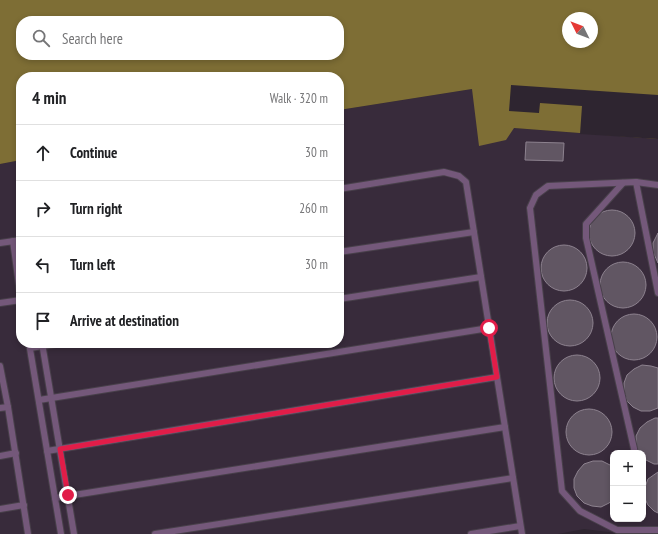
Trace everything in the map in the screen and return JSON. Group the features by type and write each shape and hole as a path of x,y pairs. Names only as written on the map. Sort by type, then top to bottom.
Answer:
{"lane":[{"path":"344,188 444,172 459,176 466,182 522,534"},
{"path":"636,182 658,293"},
{"path":"658,185 636,182 548,186 536,195 530,208 562,491 580,511 617,530 658,530"},
{"path":"623,183 586,224 586,238 634,450"},
{"path":"344,251 474,232"},
{"path":"13,241 16,263"},
{"path":"0,243 16,241"},
{"path":"344,298 481,277"},
{"path":"0,303 16,301"},
{"path":"39,400 489,328"},
{"path":"30,348 61,534"},
{"path":"43,348 74,534"},
{"path":"0,366 16,453 28,534"},
{"path":"48,451 497,377"},
{"path":"0,408 8,407"},
{"path":"55,498 505,427"},
{"path":"0,456 16,453"},
{"path":"155,534 513,478"},
{"path":"0,509 24,505"},
{"path":"471,534 520,526"}],"shaded area":[{"path":"0,0 658,0 658,139 514,128 506,140 479,146 472,89 344,109 344,72 16,72 16,161 0,164"},
{"path":"472,89 514,128 658,139 658,534 625,534 584,529 558,534 0,534 0,164 16,161 16,348 344,348 344,109"}],"pier":[{"path":"511,85 658,95 658,139 580,134 582,106 540,103 539,113 509,111"}],"building":[{"path":"526,142 564,143 563,161 525,160"},
{"path":"612,210 625,214 631,220 635,233 631,246 625,252 612,256 599,252 593,246 589,233 593,220 599,214"},
{"path":"658,233 658,263 653,252 653,243"},
{"path":"564,245 577,249 583,255 587,268 583,281 577,287 564,291 551,287 545,281 541,268 545,255 551,249"},
{"path":"623,262 636,266 642,272 646,285 642,298 636,304 623,308 610,304 604,298 600,285 604,272 610,266"},
{"path":"570,300 583,304 589,310 593,323 589,336 583,342 570,346 557,342 551,336 547,323 551,310 557,304"},
{"path":"634,314 647,318 653,324 657,337 653,350 647,356 634,360 621,356 615,350 611,337 615,324 621,318"},
{"path":"577,355 590,359 596,365 600,378 596,391 590,397 577,401 564,397 558,391 554,378 558,365 564,359"},
{"path":"642,365 658,368 658,408 650,411 641,411 633,407 627,401 624,392 624,383 627,375"},
{"path":"589,409 602,413 608,419 612,432 608,445 602,451 589,455 576,451 570,445 566,432 570,419 576,413"},
{"path":"658,418 658,464 654,464 646,460 646,450 638,450 636,445 636,436 640,428 647,422"},
{"path":"593,461 602,461 610,465 609,503 601,507 592,506 584,503 577,496 574,488 574,479 584,464"},
{"path":"658,472 658,513 648,505 646,501 646,484 648,479"}],"route":[{"path":"68,495 60,449 497,377 489,328"}]}
